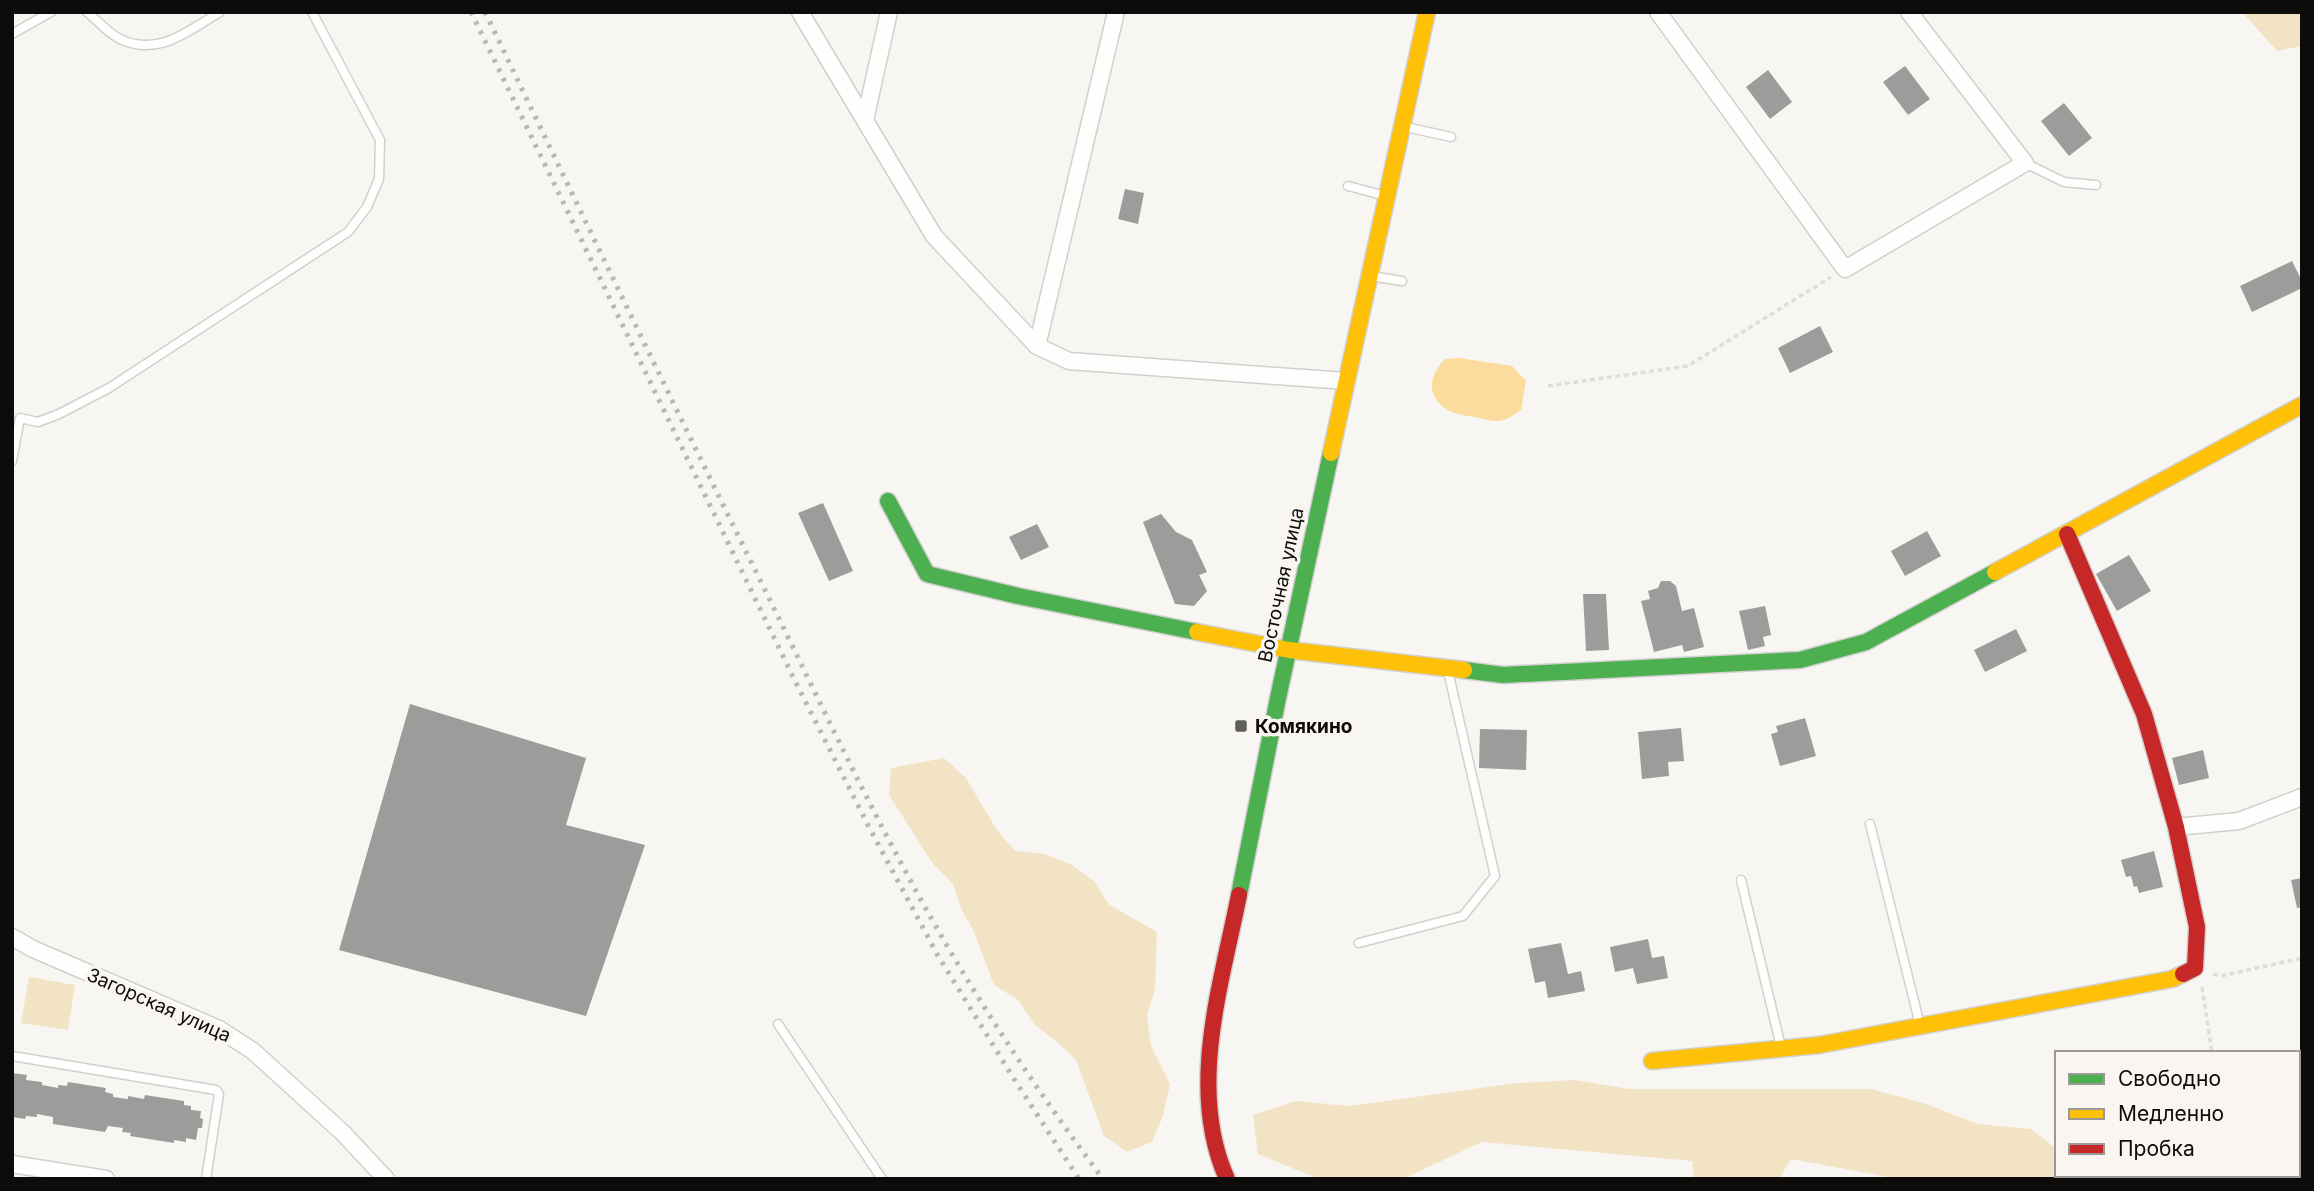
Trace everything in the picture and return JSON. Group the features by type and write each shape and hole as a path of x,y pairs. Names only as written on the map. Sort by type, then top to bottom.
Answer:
{"street":[{"path":"800,12 934,236 1037,346 1069,361 1346,381"},
{"path":"865,120 889,12"},
{"path":"1037,346 1116,12"},
{"name":"Восточная улица","path":"1224,1174 1212,1139 1209,1106 1209,1068 1214,1020 1289,650 1426,12"},
{"path":"1658,12 1844,269 2025,163 1909,12"},
{"path":"888,501 927,574 1018,596 1289,650 1503,675 1800,660 1866,642 2302,405"},
{"path":"1652,1061 1819,1045 2172,979 2195,968 2197,926 2176,827 2144,714 2067,534"},
{"path":"2176,827 2239,821 2302,797"},
{"name":"Загорская улица","path":"12,937 33,949 206,1023 230,1036 253,1051 343,1133 386,1179"},
{"path":"12,1164 106,1179"}],"lane":[{"path":"12,34 51,12"},
{"path":"87,12 120,40 144,46 165,44 220,12"},
{"path":"12,461 16,417 38,422 109,388 348,232 367,206 379,179 380,140 313,12"},
{"path":"1402,126 1451,137"},
{"path":"2025,163 2064,182 2096,185"},
{"path":"1348,186 1387,196"},
{"path":"1369,275 1402,281"},
{"path":"1359,943 1463,916 1495,876 1447,668"},
{"path":"1870,824 1921,1026"},
{"path":"1741,880 1782,1049"},
{"path":"778,1024 882,1179"},
{"path":"12,1056 216,1090 219,1094 206,1179"}],"path":[{"path":"1548,386 1688,366 1844,269"},
{"path":"2195,968 2221,976 2302,958"},
{"path":"2195,968 2204,992 2212,1051"}],"shaded area":[{"path":"2242,12 2302,12 2302,46 2277,51"},
{"path":"1459,358 1512,366 1526,381 1521,410 1506,419 1496,421 1458,414 1443,407 1434,395 1432,381 1445,359"},
{"path":"944,758 966,778 997,830 1015,851 1044,854 1070,864 1094,881 1108,904 1157,932 1155,989 1147,1016 1151,1046 1170,1084 1163,1116 1152,1142 1127,1152 1104,1136 1076,1060 1034,1024 1018,1000 994,985 953,884 933,864 889,795 891,768"},
{"path":"29,977 75,985 68,1030 21,1023"},
{"path":"1574,1080 1629,1089 1871,1089 1926,1104 1978,1124 2031,1129 2055,1147 2055,1177 2128,1179 1899,1179 1791,1159 1779,1179 1694,1179 1692,1161 1482,1142 1398,1179 1319,1179 1258,1154 1253,1115 1296,1101 1349,1106 1517,1083"}],"building":[{"path":"1905,66 1930,99 1908,115 1883,82"},
{"path":"1768,70 1792,102 1770,119 1746,87"},
{"path":"2064,103 2092,138 2069,156 2041,121"},
{"path":"1125,189 1144,193 1138,224 1118,219"},
{"path":"2292,261 2302,281 2302,288 2252,312 2240,286"},
{"path":"1820,326 1833,352 1790,373 1778,348"},
{"path":"823,503 853,571 829,581 798,513"},
{"path":"1161,514 1176,532 1192,540 1207,572 1199,575 1207,591 1194,606 1175,604 1143,522"},
{"path":"1037,524 1049,547 1021,560 1009,537"},
{"path":"1927,531 1941,556 1905,576 1891,551"},
{"path":"2129,555 2151,591 2117,611 2096,574"},
{"path":"1661,581 1670,581 1676,586 1682,611 1694,608 1704,647 1684,652 1682,645 1654,652 1641,601 1650,599 1648,591 1658,588"},
{"path":"1583,594 1606,594 1609,650 1586,651"},
{"path":"1765,606 1771,635 1763,637 1765,646 1748,650 1739,611"},
{"path":"2016,629 2027,651 1985,672 1974,650"},
{"path":"410,704 586,758 566,825 645,845 586,1016 339,950"},
{"path":"1805,718 1816,756 1780,766 1771,734 1778,732 1776,726"},
{"path":"1681,728 1684,761 1668,762 1669,776 1642,779 1638,732"},
{"path":"1480,729 1527,730 1526,770 1479,768"},
{"path":"2203,750 2209,778 2179,785 2172,758"},
{"path":"2154,851 2163,887 2139,893 2131,876 2126,877 2121,860"},
{"path":"2302,878 2302,907 2297,908 2291,880"},
{"path":"1648,939 1652,958 1664,956 1668,978 1637,984 1633,968 1615,972 1610,947"},
{"path":"1561,943 1568,974 1581,971 1585,991 1548,998 1545,981 1535,983 1528,949"},
{"path":"12,1073 27,1075 26,1080 58,1088 58,1085 67,1086 68,1082 106,1088 105,1092 113,1094 113,1097 144,1099 145,1095 184,1101 184,1105 191,1106 191,1110 201,1111 202,1128 198,1128 196,1140 186,1138 186,1142 174,1140 174,1143 130,1136 131,1133 122,1132 123,1128 108,1126 105,1132 53,1124 53,1117 37,1114 37,1117 26,1116 25,1119 12,1117"}],"railway":[{"path":"471,12 796,683 869,827 937,954 1079,1179"},
{"path":"485,12 695,448 895,852 980,1001 1052,1109 1103,1179"}],"traffic: fast":[{"path":"1239,895 1331,453"},
{"path":"888,501 927,574 1018,596 1197,632"},
{"path":"1464,670 1503,675 1800,660 1866,642 1995,572"}],"traffic: slow":[{"path":"1331,453 1427,12"},
{"path":"1995,572 2302,405"},
{"path":"1197,632 1289,650 1464,670"},
{"path":"1652,1061 1819,1045 2172,979 2183,974"}],"traffic: jam":[{"path":"2067,534 2144,714 2176,827 2197,927 2195,968 2183,974"},
{"path":"1227,1179 1215,1145 1209,1110 1208,1074 1217,1001 1239,895"}],"place":[{"name":"Комякино","path":"1241,726"}]}
